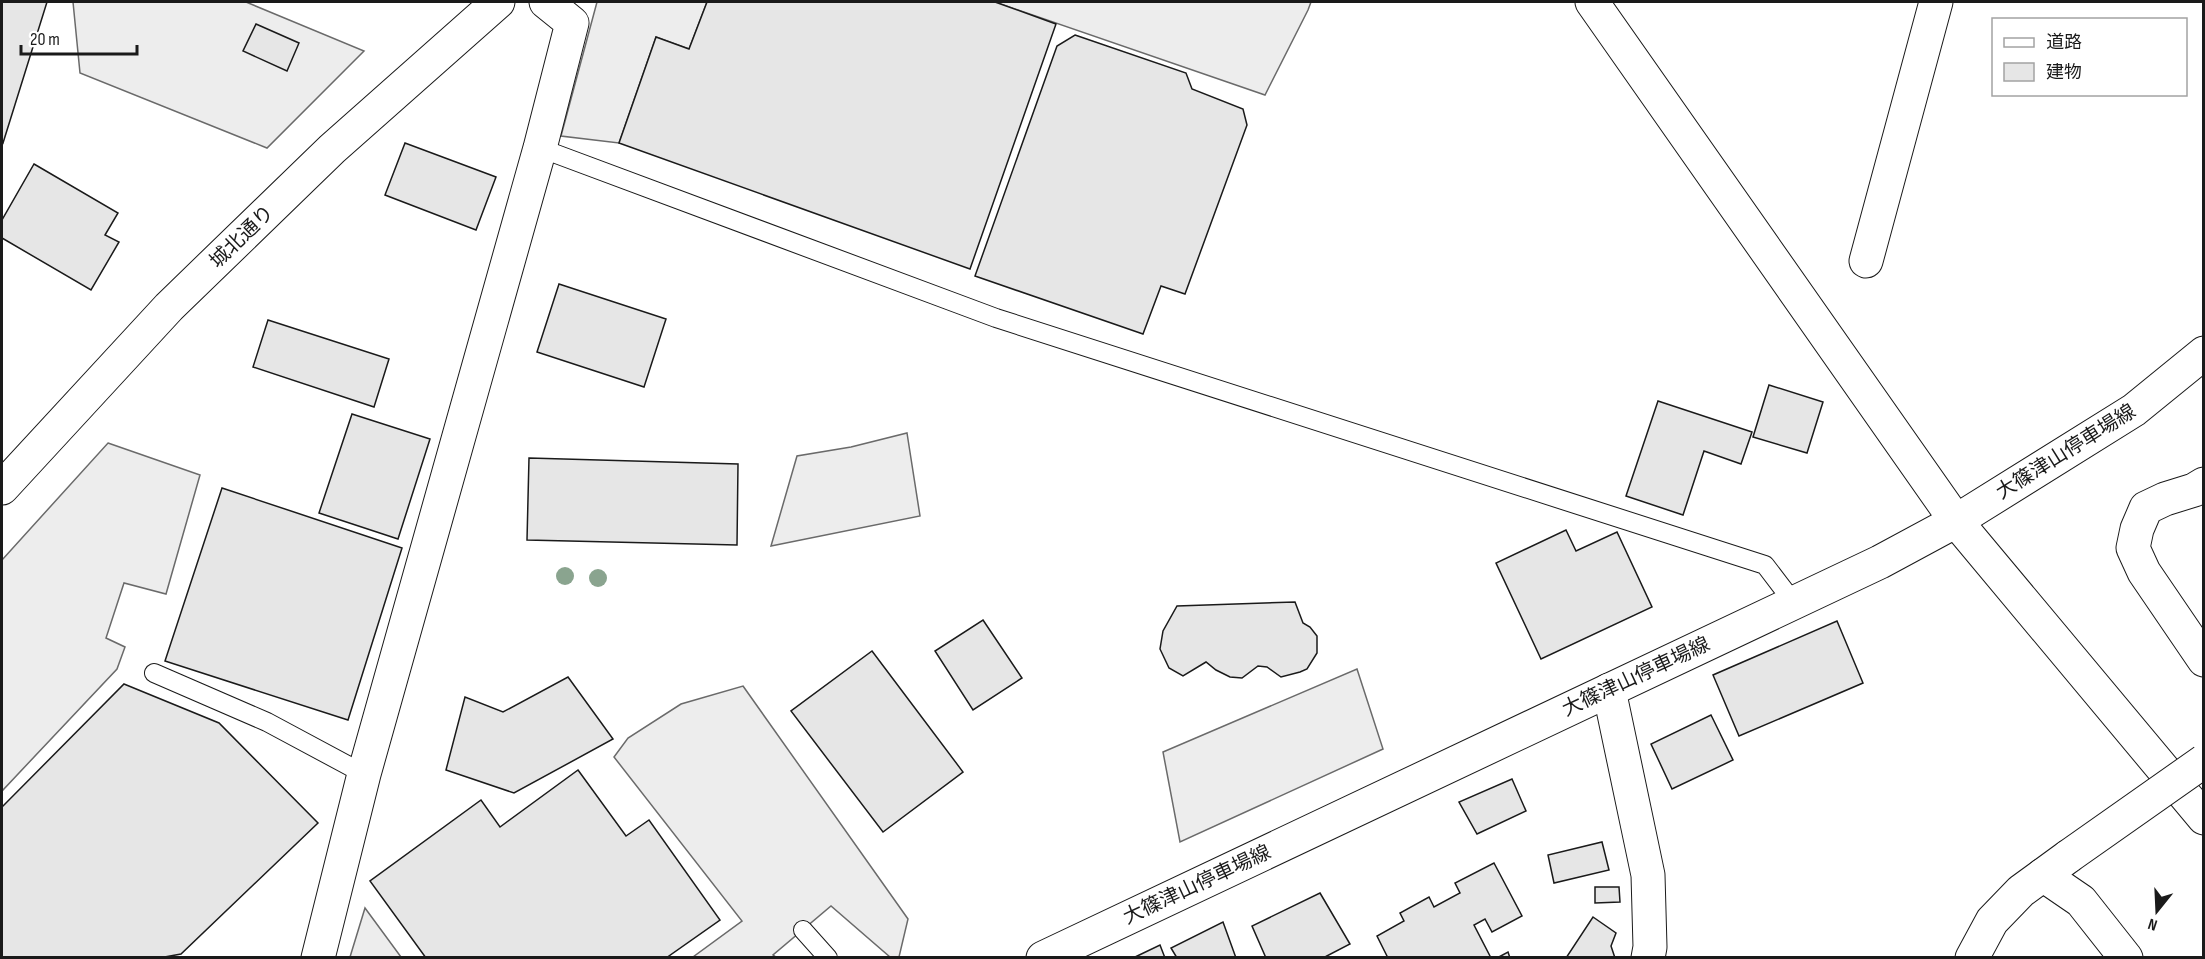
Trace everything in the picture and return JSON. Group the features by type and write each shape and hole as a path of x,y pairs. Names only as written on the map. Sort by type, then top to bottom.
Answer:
{"street":[{"name":"城北通り","path":"2,488 169,307 332,149 498,2"},
{"path":"318,957 364,774 540,148 572,23 546,2"},
{"path":"1592,2 1956,521 2204,818"},
{"path":"1866,261 1936,2"},
{"name":"大篠津山停車場線","path":"1043,957 1880,562 1956,521 2134,410 2204,352"},
{"path":"2204,484 2146,508 2137,529 2133,548 2144,572 2204,660"},
{"path":"1609,690 1648,874 1650,946 1648,957"},
{"path":"1972,957 1992,921 2021,891 2204,761"},
{"path":"2043,875 2080,901 2126,957"}],"lane":[{"path":"540,148 996,318 1765,565 1794,603"},
{"path":"154,673 267,722 364,774"},
{"path":"803,930 828,957"}],"shaded area":[{"path":"73,2 246,2 364,51 267,148 80,73"},
{"path":"597,2 707,2 689,49 656,37 619,143 561,136"},
{"path":"995,2 1311,2 1265,95"},
{"path":"907,433 920,516 771,546 797,456 851,447"},
{"path":"108,443 200,475 166,594 124,583 106,638 125,647 117,669 2,791 2,560"},
{"path":"1357,669 1383,749 1180,842 1163,752"},
{"path":"743,686 908,919 899,957 890,957 831,906 773,955 776,957 693,957 742,921 614,757 628,738 681,704"},
{"path":"365,908 401,957 350,957"}],"building":[{"path":"2,2 47,2 3,143 2,142"},
{"path":"707,2 995,2 1056,24 970,269 619,143 656,37 689,49"},
{"path":"256,24 299,43 287,71 243,51"},
{"path":"1075,35 1186,73 1192,89 1243,109 1247,125 1185,294 1161,286 1143,334 975,276 1057,46"},
{"path":"405,143 496,177 476,230 385,195"},
{"path":"34,164 118,213 105,235 119,242 91,290 2,238 2,220"},
{"path":"559,284 666,319 644,387 537,352"},
{"path":"268,320 389,359 374,407 253,367"},
{"path":"1769,385 1823,402 1807,453 1753,437"},
{"path":"1658,401 1752,432 1741,464 1704,451 1683,515 1626,496"},
{"path":"352,414 430,439 398,539 319,513"},
{"path":"529,458 738,464 737,545 527,540"},
{"path":"222,488 402,548 348,720 165,661"},
{"path":"1566,530 1576,551 1617,532 1652,607 1541,659 1496,563"},
{"path":"1295,602 1303,623 1310,627 1317,636 1317,653 1307,669 1300,672 1281,677 1267,667 1258,666 1242,678 1230,677 1206,662 1183,676 1169,668 1160,649 1163,631 1177,606"},
{"path":"983,620 1022,678 973,710 935,651"},
{"path":"1837,621 1863,683 1739,736 1713,675"},
{"path":"872,651 963,772 883,832 791,711"},
{"path":"568,677 613,739 514,793 446,770 465,697 503,712"},
{"path":"124,684 219,723 318,823 181,954 159,958 2,958 2,807"},
{"path":"1711,715 1733,760 1672,789 1651,744"},
{"path":"578,770 626,836 649,820 720,920 666,958 426,958 370,881 481,800 500,827"},
{"path":"1512,779 1526,811 1477,834 1459,802"},
{"path":"1602,842 1609,870 1554,883 1548,855"},
{"path":"1494,863 1522,916 1492,932 1485,919 1474,925 1491,958 1388,958 1377,936 1404,921 1400,913 1429,897 1434,907 1460,893 1455,883"},
{"path":"1595,887 1619,887 1620,902 1595,903"},
{"path":"1320,893 1350,944 1323,958 1266,958 1252,926"},
{"path":"1593,917 1616,933 1611,946 1615,958 1566,958"},
{"path":"1223,922 1236,958 1177,958 1171,948"},
{"path":"1160,945 1165,958 1133,958"},
{"path":"1508,952 1510,958 1497,958"}]}
